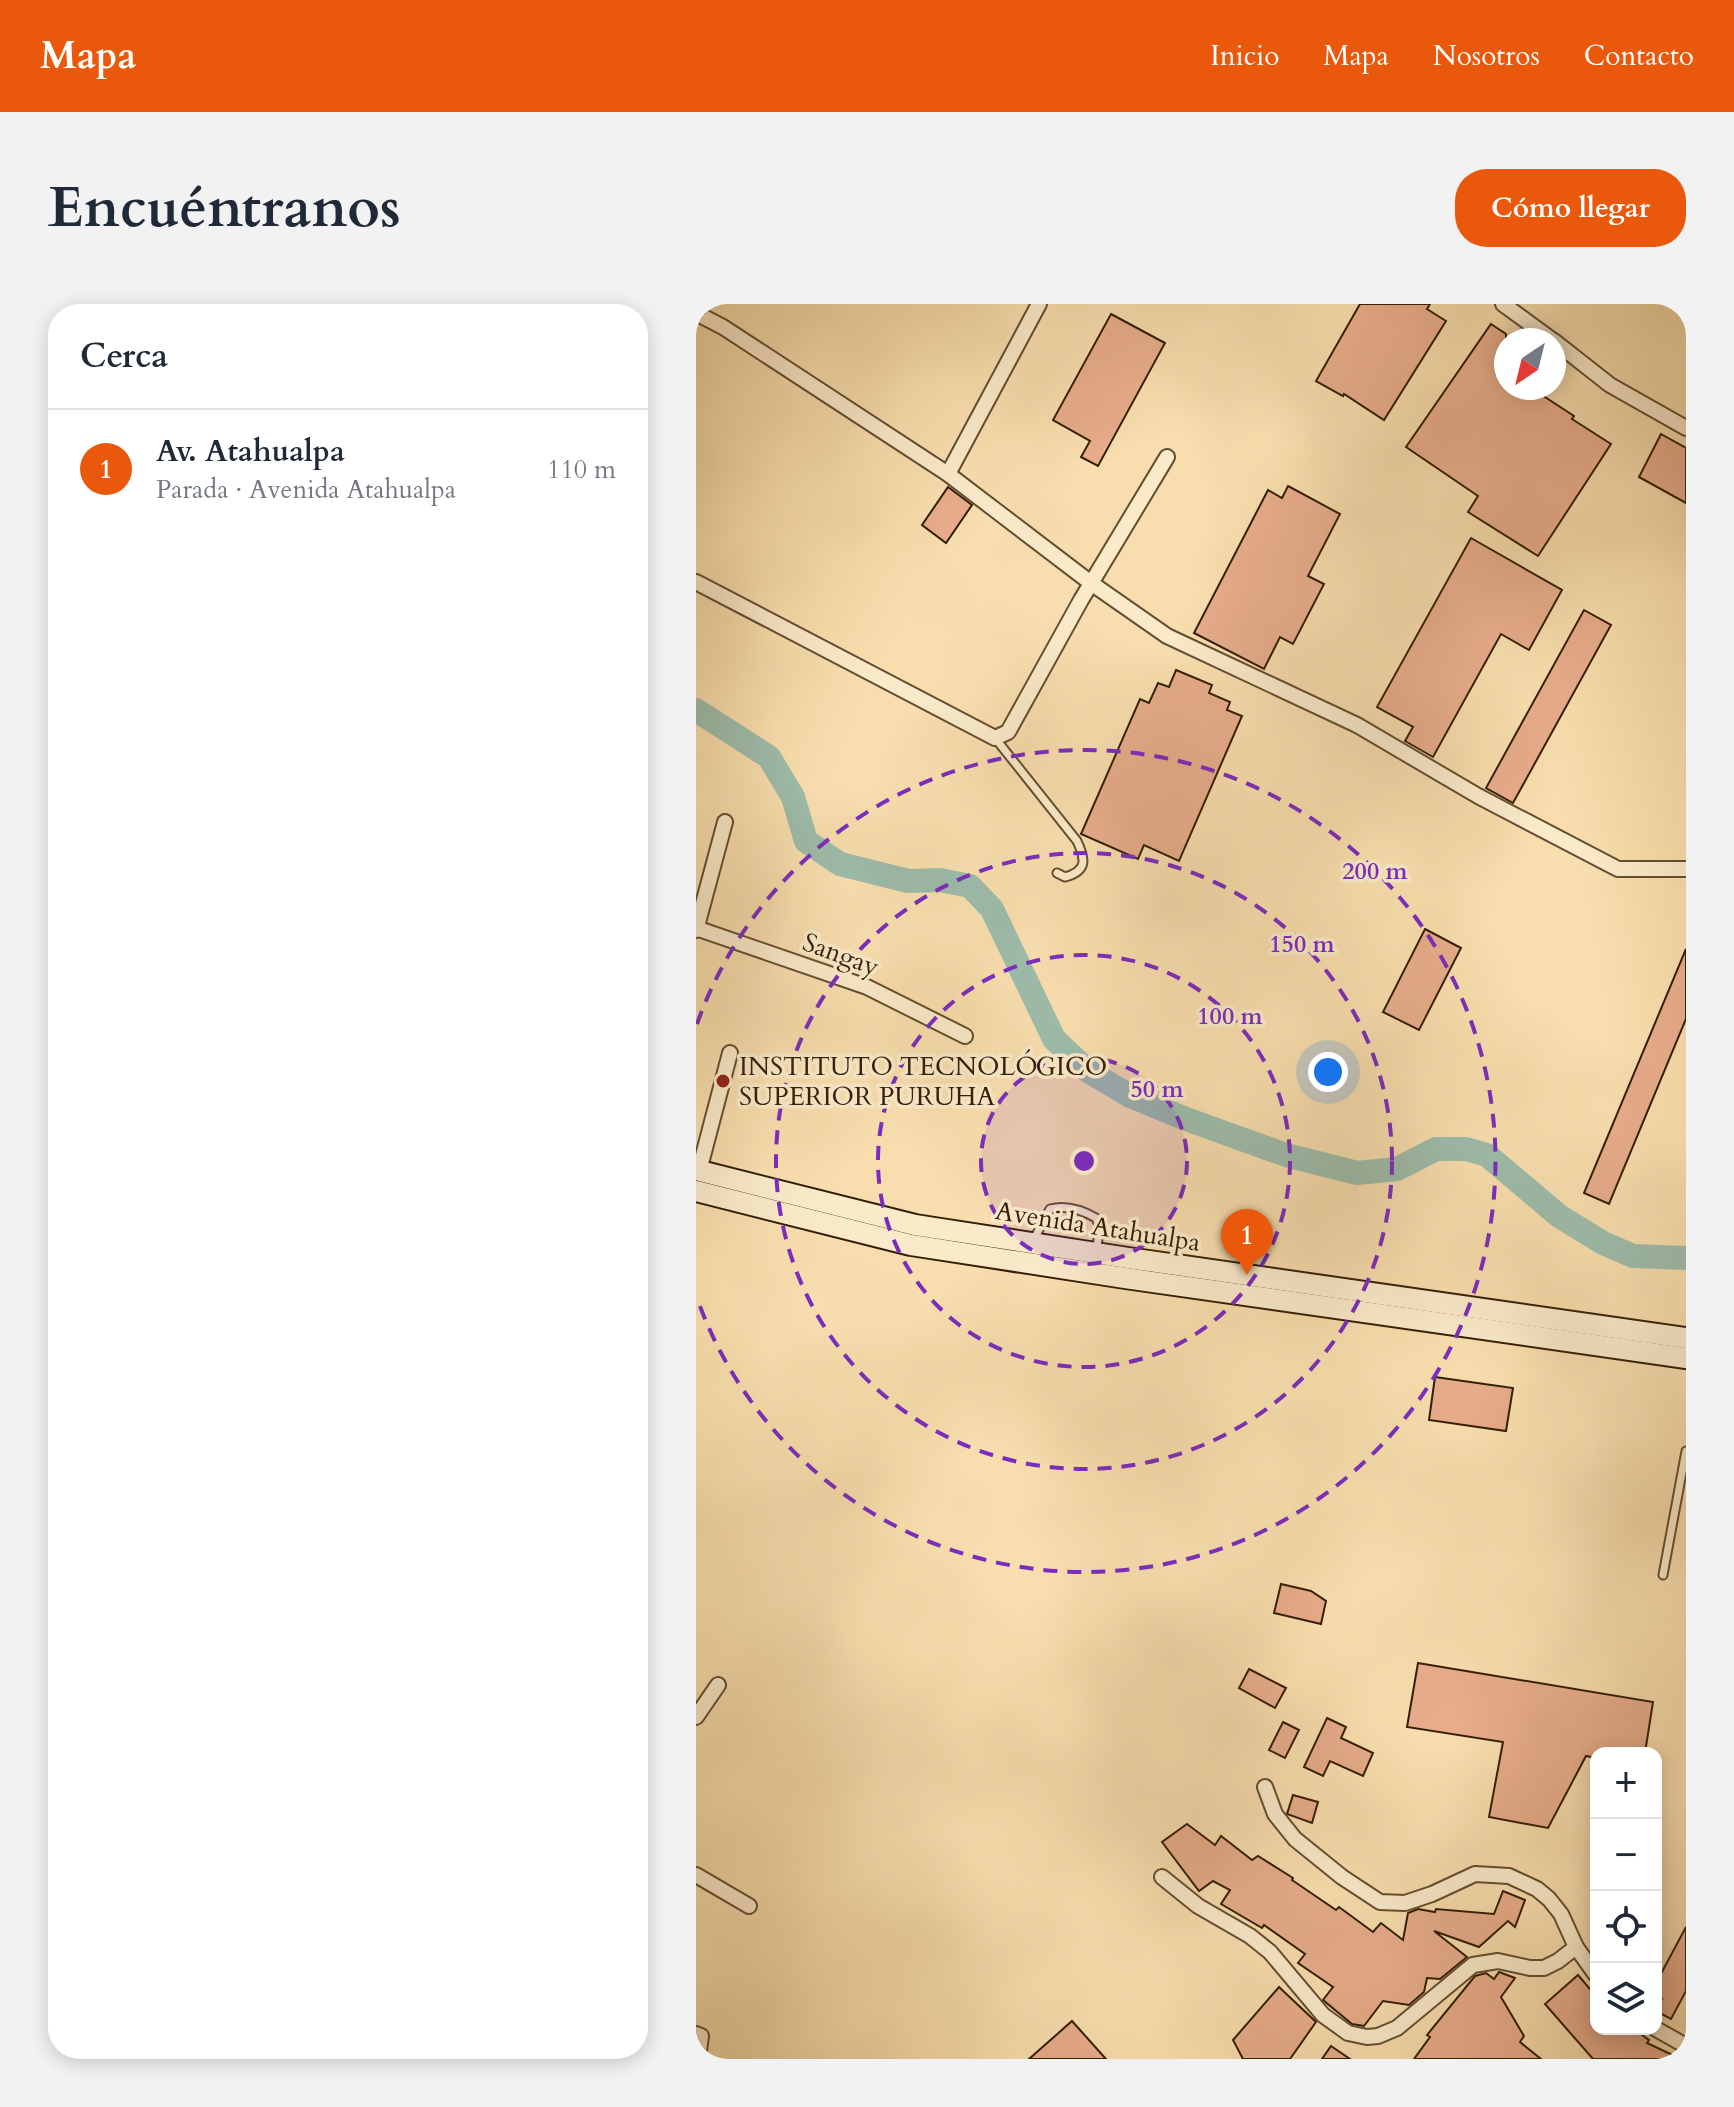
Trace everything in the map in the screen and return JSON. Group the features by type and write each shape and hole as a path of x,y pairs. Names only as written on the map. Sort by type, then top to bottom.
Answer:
{"main road":[{"name":"Avenida Atahualpa","path":"697,1177 835,1215 911,1245 1022,1248 1094,1263 1424,1311 1686,1358"},
{"name":"Avenida Atahualpa","path":"1424,1311 1686,1338"}],"street":[{"path":"948,474 1039,304"},
{"path":"1503,304 1535,328"},
{"path":"696,313 723,327 948,474 1091,583 1167,636 1357,725 1478,796 1618,869 1686,869"},
{"path":"1566,351 1610,385 1686,428"},
{"path":"696,582 995,738 1008,732 1091,583 1167,457"},
{"path":"696,929 725,822"},
{"name":"Sangay","path":"696,929 867,987 965,1036"},
{"path":"697,1177 730,1053"},
{"path":"696,1717 718,1685"},
{"path":"1265,1787 1275,1814 1295,1839 1342,1877 1380,1902 1405,1903 1475,1874 1509,1876 1537,1889 1549,1899 1561,1914 1576,1947 1590,1967"},
{"path":"696,1875 749,1906"},
{"path":"1162,1877 1198,1906 1250,1936 1270,1952 1323,2015 1348,2033 1367,2037 1397,2028 1473,1965 1498,1961 1544,1968 1576,1947"},
{"path":"1662,2032 1686,2046"},
{"path":"696,2034 701,2036 702,2042 698,2059"}],"lane":[{"path":"995,738 1077,841 1083,853 1084,865 1077,874 1065,877 1057,873"},
{"path":"1022,1248 1050,1209 1060,1206 1096,1218 1100,1228 1094,1263"},
{"path":"1663,1575 1686,1451"}],"building":[{"path":"1360,304 1430,304 1427,309 1446,321 1384,420 1344,394 1316,381"},
{"path":"1111,314 1165,343 1098,466 1081,457 1090,441 1053,420"},
{"path":"1491,324 1497,328 1494,328 1494,400 1549,400 1611,444 1538,556 1468,512 1478,496 1406,447"},
{"path":"1661,434 1686,448 1686,503 1639,477"},
{"path":"1288,486 1340,514 1308,576 1324,584 1293,644 1280,637 1264,669 1194,633 1268,490 1282,498"},
{"path":"948,487 972,505 946,543 922,525"},
{"path":"1471,538 1562,590 1529,650 1501,634 1433,757 1405,741 1413,727 1377,707"},
{"path":"1584,610 1611,625 1513,803 1486,788"},
{"path":"1176,670 1212,685 1209,693 1230,702 1227,710 1242,716 1179,861 1144,845 1138,859 1081,834 1140,699 1149,703 1158,683 1169,687"},
{"path":"1425,929 1461,948 1419,1030 1383,1012"},
{"path":"1686,949 1686,1019 1609,1204 1584,1193"},
{"path":"1435,1377 1513,1388 1506,1431 1429,1420"},
{"path":"1281,1584 1311,1591 1326,1601 1321,1624 1274,1613"},
{"path":"1418,1663 1653,1702 1646,1747 1590,1747 1590,1757 1586,1756 1548,1828 1489,1817 1503,1742 1407,1727"},
{"path":"1249,1669 1286,1688 1275,1708 1239,1688"},
{"path":"1327,1718 1346,1727 1341,1738 1373,1753 1363,1776 1330,1761 1323,1776 1304,1767"},
{"path":"1283,1722 1299,1730 1285,1758 1269,1750"},
{"path":"1293,1795 1318,1802 1312,1823 1287,1814"},
{"path":"1187,1824 1215,1845 1221,1836 1252,1860 1258,1856 1373,1932 1381,1923 1403,1940 1408,1913 1418,1909 1494,1914 1503,1891 1525,1900 1515,1927 1508,1921 1479,1947 1434,1931 1467,1957 1440,1979 1427,1978 1424,1992 1409,2005 1383,2001 1364,2026 1352,2024 1323,2000 1333,1987 1298,1963 1305,1954 1264,1925 1262,1928 1221,1904 1230,1890 1213,1881 1199,1891 1162,1842"},
{"path":"1686,1927 1686,1991 1671,2019 1662,2014 1662,1972"},
{"path":"1499,1972 1515,1978 1501,1997 1524,2036 1520,2042 1541,2059 1414,2059 1430,2037 1427,2035 1475,1976 1486,1973 1494,1979"},
{"path":"1578,1975 1590,1989 1590,2035 1642,2035 1649,2040 1647,2043 1681,2059 1593,2059 1545,2004"},
{"path":"1279,1987 1316,2022 1290,2059 1243,2059 1233,2040"},
{"path":"1072,2021 1106,2059 1029,2059"},
{"path":"1331,2046 1350,2059 1322,2059"}],"waterway":[{"path":"696,710 769,757 793,797 806,841 840,864 908,881 940,880 970,886 992,909 1054,1039 1088,1071 1130,1096 1286,1155 1357,1173 1397,1169 1436,1149 1466,1149 1487,1155 1559,1216 1603,1243 1633,1256 1686,1258"}],"place":[{"name":"INSTITUTO TECNOLÓGICO SUPERIOR PURUHA","path":"723,1081"},
{"name":"Av. Atahualpa","path":"1247,1275"}]}
